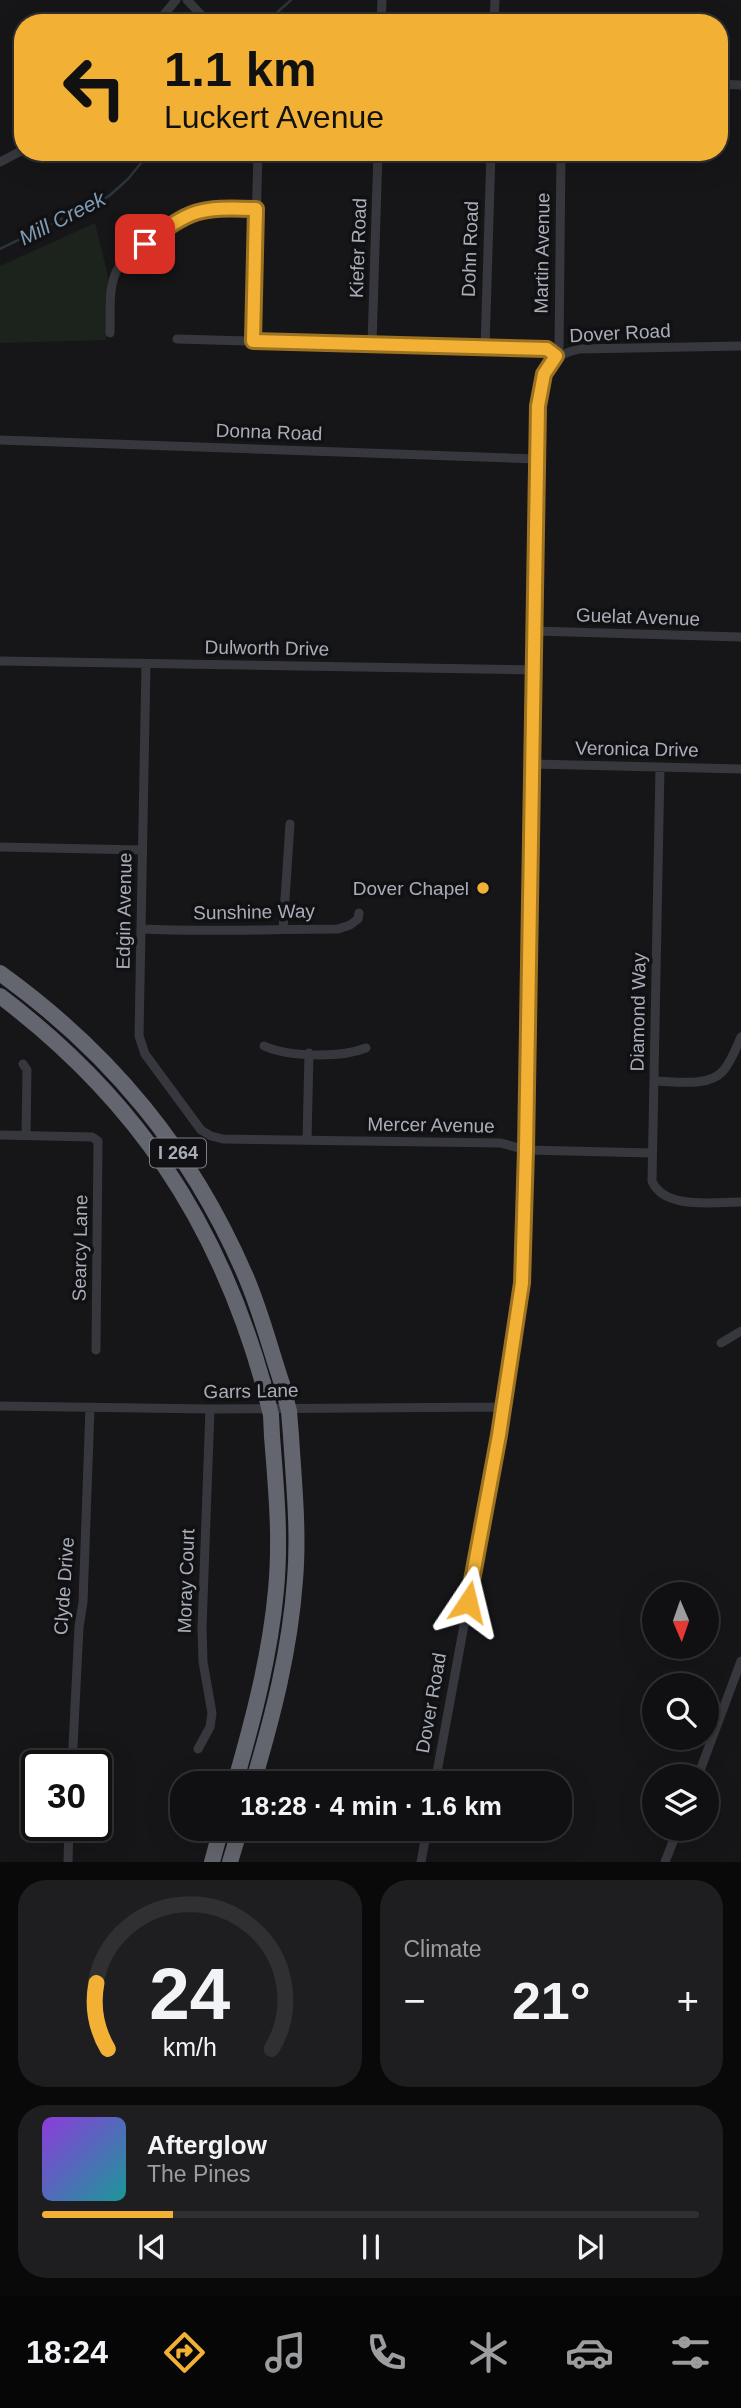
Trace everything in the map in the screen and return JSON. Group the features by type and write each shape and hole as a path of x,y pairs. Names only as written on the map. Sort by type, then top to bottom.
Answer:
{"highway":[{"name":"I 264","path":"0,973 45,1007 88,1045 143,1105 171,1142 221,1225 246,1278 282,1384 289,1411 291,1436 296,1527 295,1577 290,1627 275,1706 256,1771"},
{"name":"I 264","path":"0,996 37,1024 79,1062 135,1124 162,1160 209,1241 233,1294 262,1383 271,1415 278,1536 274,1611 260,1689 238,1771"},
{"path":"212,1862 218,1841"},
{"path":"230,1862 236,1841"}],"street":[{"path":"164,14 176,0"},
{"path":"187,0 200,14"},
{"path":"253,341 258,161"},
{"name":"Kiefer Road","path":"372,344 378,161"},
{"name":"Dohn Road","path":"485,348 491,161"},
{"name":"Martin Avenue","path":"558,355 561,161"},
{"path":"110,333 112,282 116,270 124,260 189,214 210,208 256,209"},
{"path":"177,339 547,349 558,355"},
{"name":"Dover Road","path":"437,1771 503,1407 522,1283 539,392 544,374 558,355 592,348 741,346"},
{"name":"Donna Road","path":"0,440 537,458"},
{"name":"Guelat Avenue","path":"534,632 741,637"},
{"name":"Dulworth Drive","path":"0,661 534,670"},
{"name":"Edgin Avenue","path":"146,664 139,1036 141,1046 193,1121 209,1135"},
{"name":"Veronica Drive","path":"533,764 741,769"},
{"name":"Diamond Way","path":"660,767 652,1181 662,1195 676,1201 741,1202"},
{"path":"283,929 290,824"},
{"path":"0,847 142,850"},
{"name":"Sunshine Way","path":"141,929 217,931 346,928 358,919 359,913"},
{"path":"654,1081 704,1081 717,1077 727,1066 741,1037"},
{"path":"264,1046 279,1052 349,1054 366,1048"},
{"path":"307,1140 309,1053"},
{"path":"0,1135 26,1135 27,1070 23,1064"},
{"name":"Searcy Lane","path":"26,1135 92,1137 98,1141 96,1350"},
{"name":"Mercer Avenue","path":"209,1135 223,1139 501,1143 526,1150 652,1153"},
{"path":"721,1343 741,1331"},
{"name":"Garrs Lane","path":"0,1406 210,1409 503,1407"},
{"name":"Clyde Drive","path":"73,1750 79,1627 83,1602 90,1408"},
{"name":"Moray Court","path":"198,1749 212,1719 202,1655 210,1409"},
{"path":"702,1764 741,1661"},
{"path":"68,1862 69,1841"},
{"path":"421,1862 425,1841"},
{"path":"665,1862 673,1841"}],"shaded area":[{"path":"95,223 108,276 106,340 0,343 0,266"}],"waterway":[{"name":"Mill Creek","path":"275,14 291,0"},
{"name":"Mill Creek","path":"0,249 109,196 143,161"}],"place":[{"name":"Dover Chapel","path":"483,888"}],"route":[{"path":"145,244 183,217 197,211 210,208 256,209 253,341 547,349 556,356 544,374 538,406 522,1283 499,1435 468,1602"}]}
